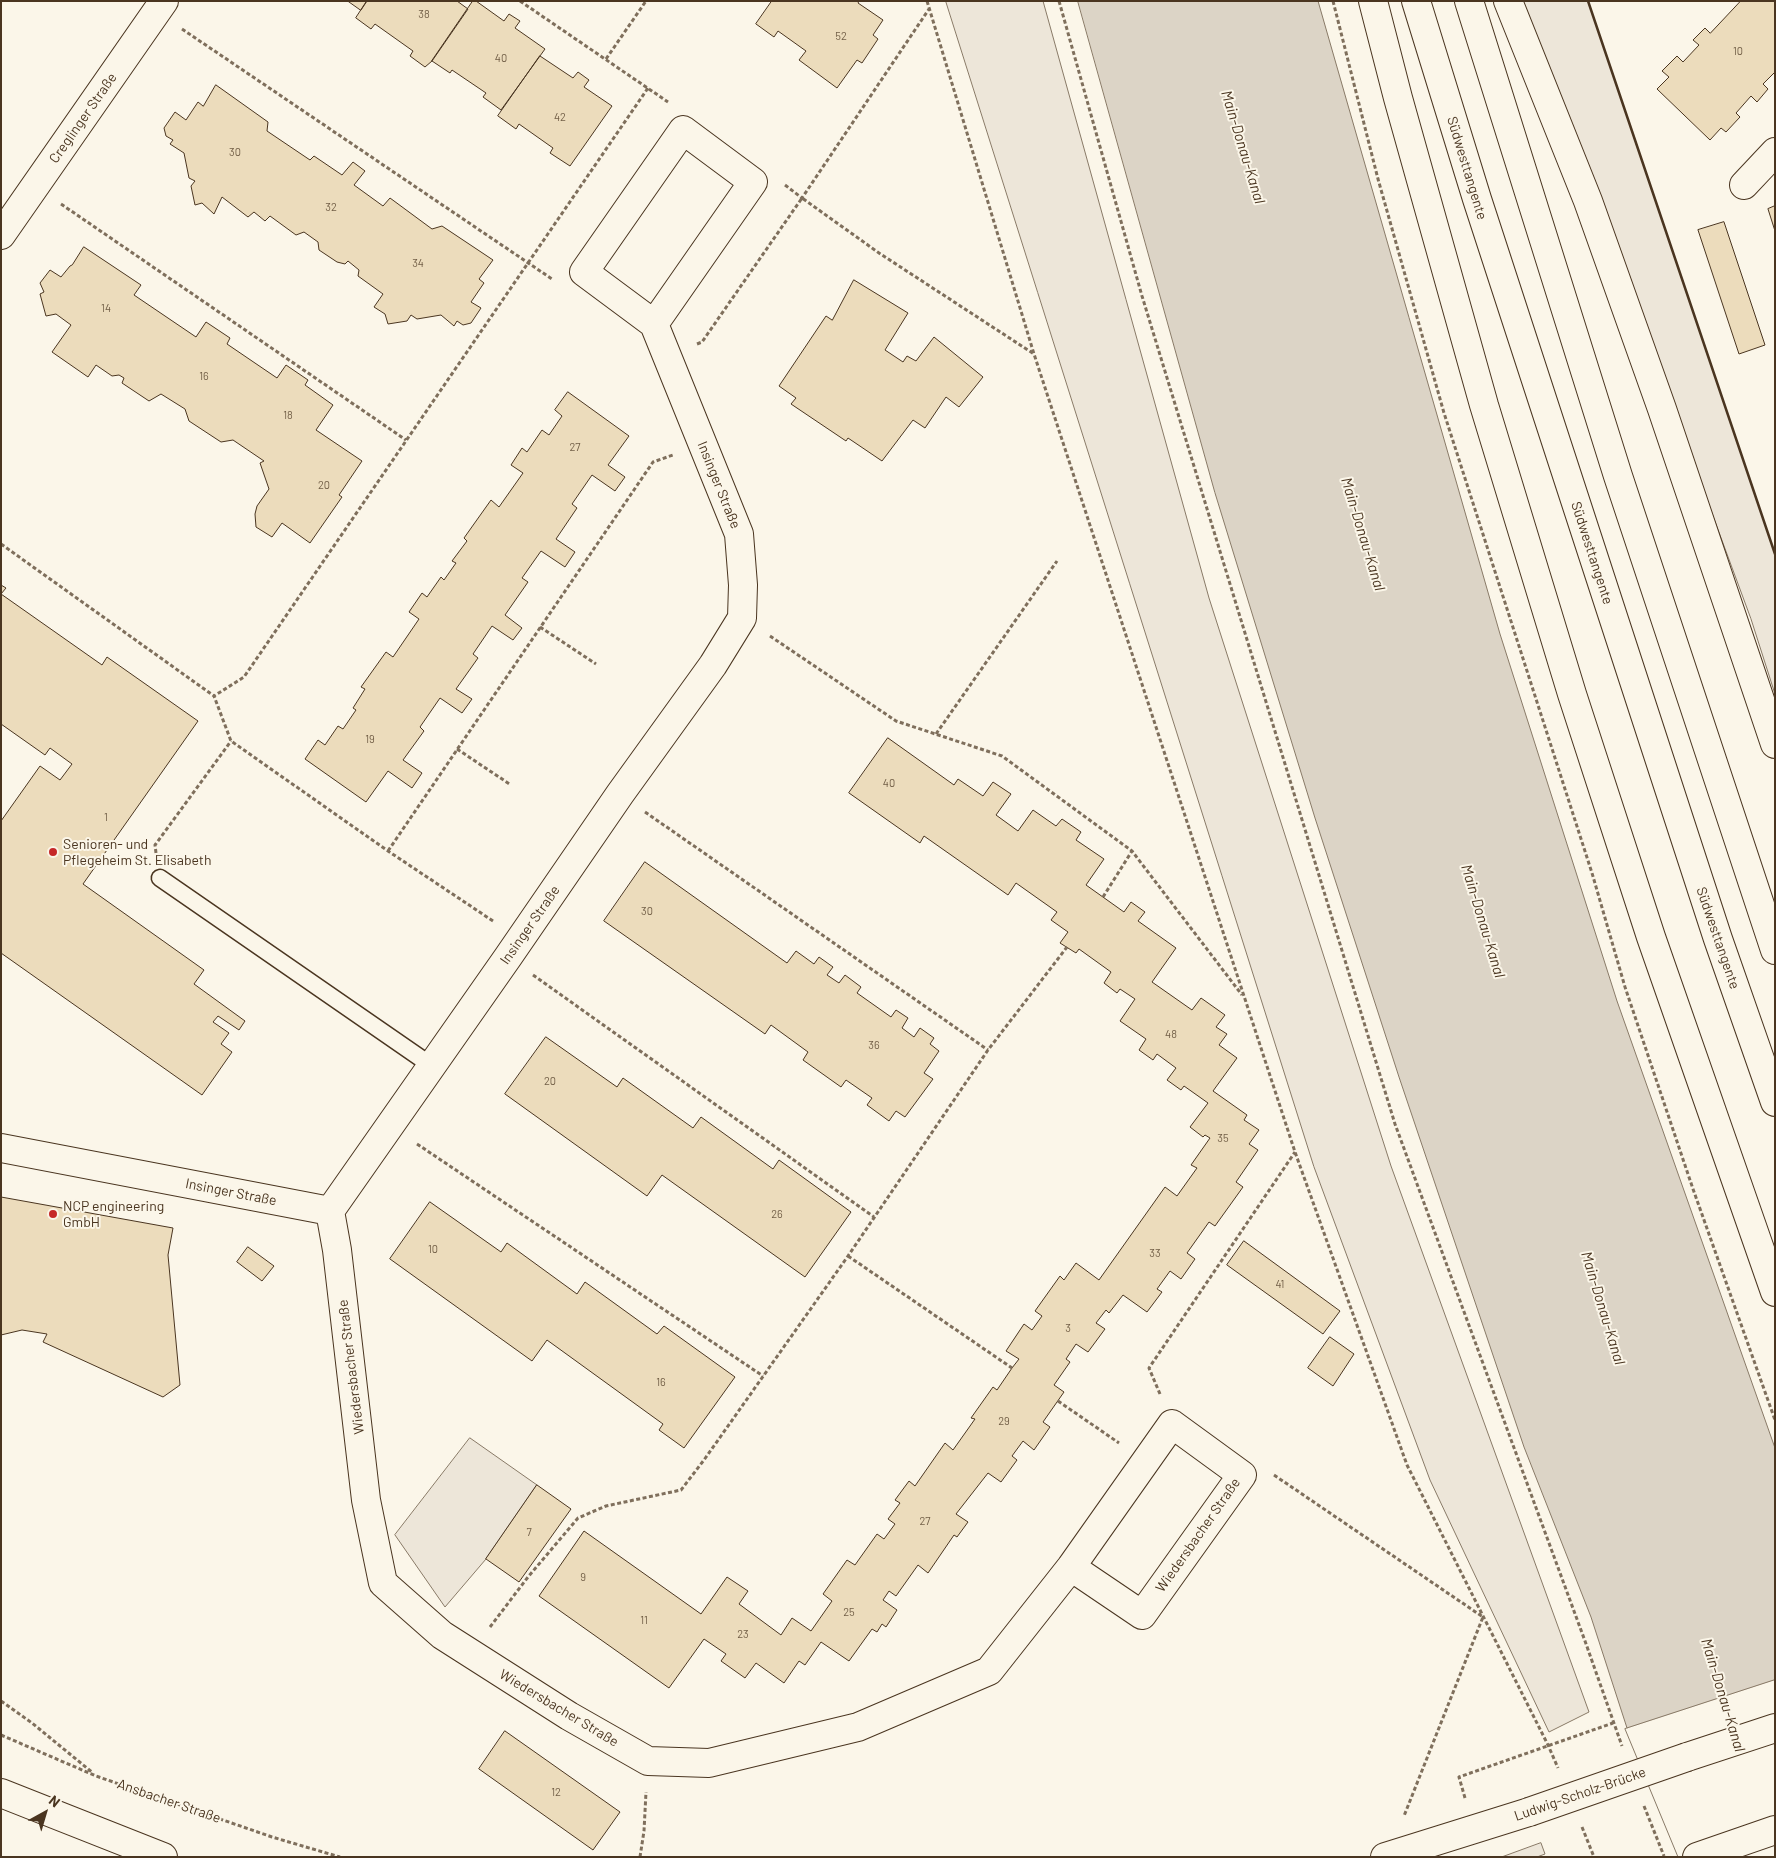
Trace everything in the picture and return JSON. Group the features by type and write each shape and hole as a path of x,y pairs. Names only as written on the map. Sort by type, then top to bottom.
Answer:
{"main road":[{"path":"1373,1 1398,98 1484,405 1572,694 1651,937 1775,1292"},
{"name":"Südwesttangente","path":"1416,1 1477,199 1708,910 1775,1102"},
{"path":"1468,1 1618,476 1775,950"},
{"path":"1508,1 1588,201 1662,409 1775,744"},
{"name":"Creglinger Straße","path":"1,235 161,7"},
{"path":"682,130 753,182 654,324 584,272 682,130"},
{"path":"1744,185 1775,152"},
{"name":"Insinger Straße","path":"1,1148 330,1211 515,948 620,794 713,665 742,618 743,585 738,534 654,324"},
{"name":"Wiedersbacher Straße","path":"330,1211 337,1250 366,1500 383,1583 442,1635 569,1716 648,1761 709,1763 858,1727 989,1671 1071,1567 1172,1424 1242,1475 1142,1615 1071,1567"},
{"name":"Ludwig-Scholz-Brücke","path":"1385,1857 1529,1812 1775,1728"},
{"path":"4,1796 163,1857"},
{"path":"1697,1857 1775,1830"}],"lane":[{"path":"160,878 432,1066"}],"path":[{"path":"520,1 672,105"},
{"path":"606,59 646,1"},
{"path":"927,1 1034,354 1295,1152 1407,1465 1548,1745 1559,1771"},
{"path":"1059,1 1142,296 1395,1124 1585,1641 1623,1750"},
{"path":"161,7 568,290 584,272"},
{"path":"668,358 702,342 930,8"},
{"path":"214,696 244,677 648,88"},
{"path":"778,180 879,253 1034,354"},
{"path":"35,186 406,440"},
{"path":"388,850 652,462 703,445"},
{"path":"1,544 214,696 231,741 388,850 515,948 874,1217"},
{"path":"936,734 1057,561"},
{"path":"742,618 896,721 1002,756 1132,851 1244,998"},
{"path":"540,627 596,664"},
{"path":"160,878 155,845 231,741"},
{"path":"457,748 511,785"},
{"path":"620,794 988,1050"},
{"path":"1102,897 1132,851"},
{"path":"470,1653 528,1577 578,1518 606,1506 681,1490 848,1256 988,1050 1067,947"},
{"path":"389,1126 763,1376"},
{"path":"1172,1424 1149,1368 1295,1152"},
{"path":"848,1256 1012,1368"},
{"path":"1058,1401 1146,1461"},
{"path":"1242,1475 1268,1471 1482,1617"},
{"path":"1403,1819 1482,1617"},
{"path":"1,1701 32,1723 96,1776"},
{"path":"1466,1798 1458,1777 1613,1723"},
{"name":"Ansbacher Straße","path":"1,1735 96,1776 272,1837 340,1857"},
{"path":"640,1857 644,1832 648,1761"},
{"path":"1643,1803 1664,1857"},
{"path":"1580,1822 1594,1857"}],"shaded area":[{"path":"946,1 1043,1 1209,598 1391,1166 1589,1712 1549,1732 1430,1480 1314,1167"},
{"path":"1523,1 1588,1 1775,554 1775,694 1751,619"},
{"path":"470,1438 537,1485 486,1559 445,1607 395,1535"},
{"path":"1541,1843 1545,1854 1537,1857 1502,1857"}],"water":[{"name":"Main-Donau-Kanal","path":"1078,1 1318,1 1500,634 1617,1001 1775,1448 1775,1857 1627,1728 1591,1617 1524,1447 1399,1077 1315,818 1215,493"}],"pier":[{"path":"1775,1680 1775,1857 1678,1857 1625,1729"}],"building":[{"path":"348,1 367,1 361,10"},
{"path":"367,1 457,1 468,9 432,61 425,67 410,56 413,51 375,24 371,29 356,18"},
{"path":"473,1 476,1 504,21 509,14 520,21 515,28 545,49 501,110 483,97 486,93 452,70 450,73 432,61"},
{"path":"772,1 859,1 858,3 883,20 873,35 878,39 862,63 857,60 837,88 799,60 806,51 778,31 774,37 756,24"},
{"path":"1741,1 1775,1 1775,72 1763,84 1768,89 1757,102 1751,96 1736,113 1740,117 1726,132 1721,128 1710,140 1657,89 1669,77 1662,71 1677,56 1683,62 1699,45 1693,40 1705,28 1710,33"},
{"path":"540,56 573,78 578,72 589,80 584,87 612,106 570,166 550,153 553,148 519,124 516,129 498,116"},
{"path":"216,85 268,122 267,131 310,160 314,156 342,175 353,162 365,171 354,185 383,206 390,198 432,229 442,226 493,260 479,279 484,283 471,302 481,308 471,323 463,325 457,321 454,326 441,315 417,319 411,315 407,321 388,324 385,314 374,307 383,294 358,276 359,270 348,261 345,264 337,262 319,250 318,242 304,232 296,235 270,216 265,221 254,212 248,217 222,197 214,214 202,203 195,205 191,186 195,181 189,178 184,153 170,144 173,140 166,136 164,128 175,112 186,120 198,102 203,106"},
{"path":"1775,206 1775,231 1768,209"},
{"path":"1724,222 1765,345 1739,354 1698,230"},
{"path":"84,247 141,285 134,295 196,337 206,322 230,338 227,344 277,378 286,365 308,380 305,385 333,405 316,430 362,461 339,495 342,497 310,543 282,523 272,537 256,527 255,514 257,506 269,489 260,463 264,461 233,440 221,442 189,421 185,409 161,394 149,401 122,383 124,378 119,375 112,376 96,365 88,377 52,352 71,325 56,314 46,316 40,294 44,292 40,283 50,270 61,277"},
{"path":"854,280 908,313 885,350 903,362 907,356 916,361 934,337 983,377 959,407 946,397 925,428 913,420 882,461 848,438 846,441 791,404 796,398 779,386 826,316 832,320"},
{"path":"568,392 629,436 608,465 625,477 615,491 592,475 572,504 577,508 556,539 575,552 565,567 541,551 522,578 528,582 505,615 522,628 513,640 492,626 473,654 478,658 456,689 472,699 462,713 440,698 420,727 424,731 403,760 422,773 412,788 388,771 366,802 305,759 318,740 325,745 338,726 343,729 356,710 353,708 365,689 361,687 386,652 393,657 419,619 409,612 422,593 427,597 441,577 444,580 456,563 452,561 467,541 464,538 491,500 499,507 523,473 511,465 522,448 527,452 542,430 549,435 562,416 555,410"},
{"path":"1,585 6,588 1,594"},
{"name":"Senioren- und Pflegeheim St. Elisabeth","path":"1,594 102,665 107,657 198,721 83,884 204,970 194,984 245,1021 239,1030 218,1016 213,1022 229,1033 221,1044 232,1052 202,1095 1,953 1,821 40,766 60,780 72,764 50,748 45,755 1,724"},
{"path":"888,738 954,785 958,779 983,796 993,782 1011,794 996,815 1018,831 1033,810 1056,826 1062,819 1081,832 1076,840 1104,859 1086,885 1124,912 1131,902 1145,912 1138,921 1176,948 1152,982 1192,1010 1201,998 1225,1015 1216,1027 1227,1034 1219,1045 1237,1058 1213,1091 1247,1115 1244,1120 1259,1130 1249,1144 1258,1150 1236,1182 1243,1187 1215,1226 1209,1222 1187,1253 1195,1259 1181,1279 1170,1271 1157,1289 1162,1292 1147,1312 1123,1295 1109,1313 1106,1310 1096,1323 1105,1329 1088,1352 1076,1344 1066,1359 1070,1362 1054,1385 1064,1392 1043,1422 1050,1427 1034,1450 1023,1441 1012,1456 1017,1460 1001,1482 988,1473 956,1514 968,1522 957,1537 954,1535 928,1573 918,1565 896,1596 889,1591 883,1600 897,1610 886,1627 882,1624 877,1632 872,1629 849,1661 821,1642 805,1665 799,1661 784,1683 756,1663 745,1678 721,1661 726,1654 704,1639 669,1688 539,1596 584,1531 701,1614 727,1577 748,1591 739,1604 781,1635 792,1618 811,1631 832,1601 823,1594 847,1560 855,1565 877,1534 884,1539 895,1524 888,1519 900,1503 895,1500 909,1481 915,1486 945,1443 953,1450 975,1419 971,1418 993,1387 997,1390 1019,1359 1006,1351 1024,1324 1032,1330 1042,1316 1035,1311 1060,1276 1064,1280 1076,1263 1099,1280 1165,1187 1177,1196 1197,1168 1191,1165 1210,1138 1205,1135 1203,1137 1190,1127 1208,1103 1184,1086 1181,1090 1167,1080 1176,1068 1157,1054 1153,1060 1139,1050 1146,1039 1120,1021 1135,999 1120,989 1117,993 1104,983 1111,972 1079,949 1076,953 1060,943 1068,932 1051,920 1057,912 1016,883 1008,895 924,836 920,843 849,793"},
{"path":"645,862 787,963 796,951 814,964 819,957 833,967 827,975 839,983 845,975 861,987 857,993 891,1017 896,1010 908,1018 902,1028 914,1037 920,1028 934,1038 930,1044 939,1051 924,1073 933,1079 905,1117 896,1111 889,1121 867,1105 872,1098 846,1080 841,1087 803,1060 808,1052 771,1025 765,1034 604,921"},
{"path":"546,1037 617,1087 623,1078 693,1128 701,1117 773,1169 779,1160 851,1212 805,1277 662,1175 647,1196 505,1094"},
{"path":"1,1197 173,1228 168,1255 180,1385 163,1397 43,1342 47,1334 22,1330 1,1335"},
{"path":"430,1202 501,1252 507,1243 577,1294 585,1282 657,1334 664,1326 735,1377 684,1448 659,1430 663,1424 547,1340 532,1361 390,1259"},
{"path":"1244,1241 1340,1311 1323,1334 1227,1265"},
{"path":"248,1247 274,1266 262,1281 237,1262"},
{"path":"1330,1337 1354,1354 1333,1386 1308,1368"},
{"path":"537,1485 571,1509 519,1582 486,1559"},
{"path":"505,1731 620,1812 593,1850 479,1769"}],"wall":[{"path":"1588,1 1775,554"}],"place":[{"name":"Senioren- und Pflegeheim St. Elisabeth","path":"53,852"},
{"name":"NCP engineering GmbH","path":"53,1214"}]}
